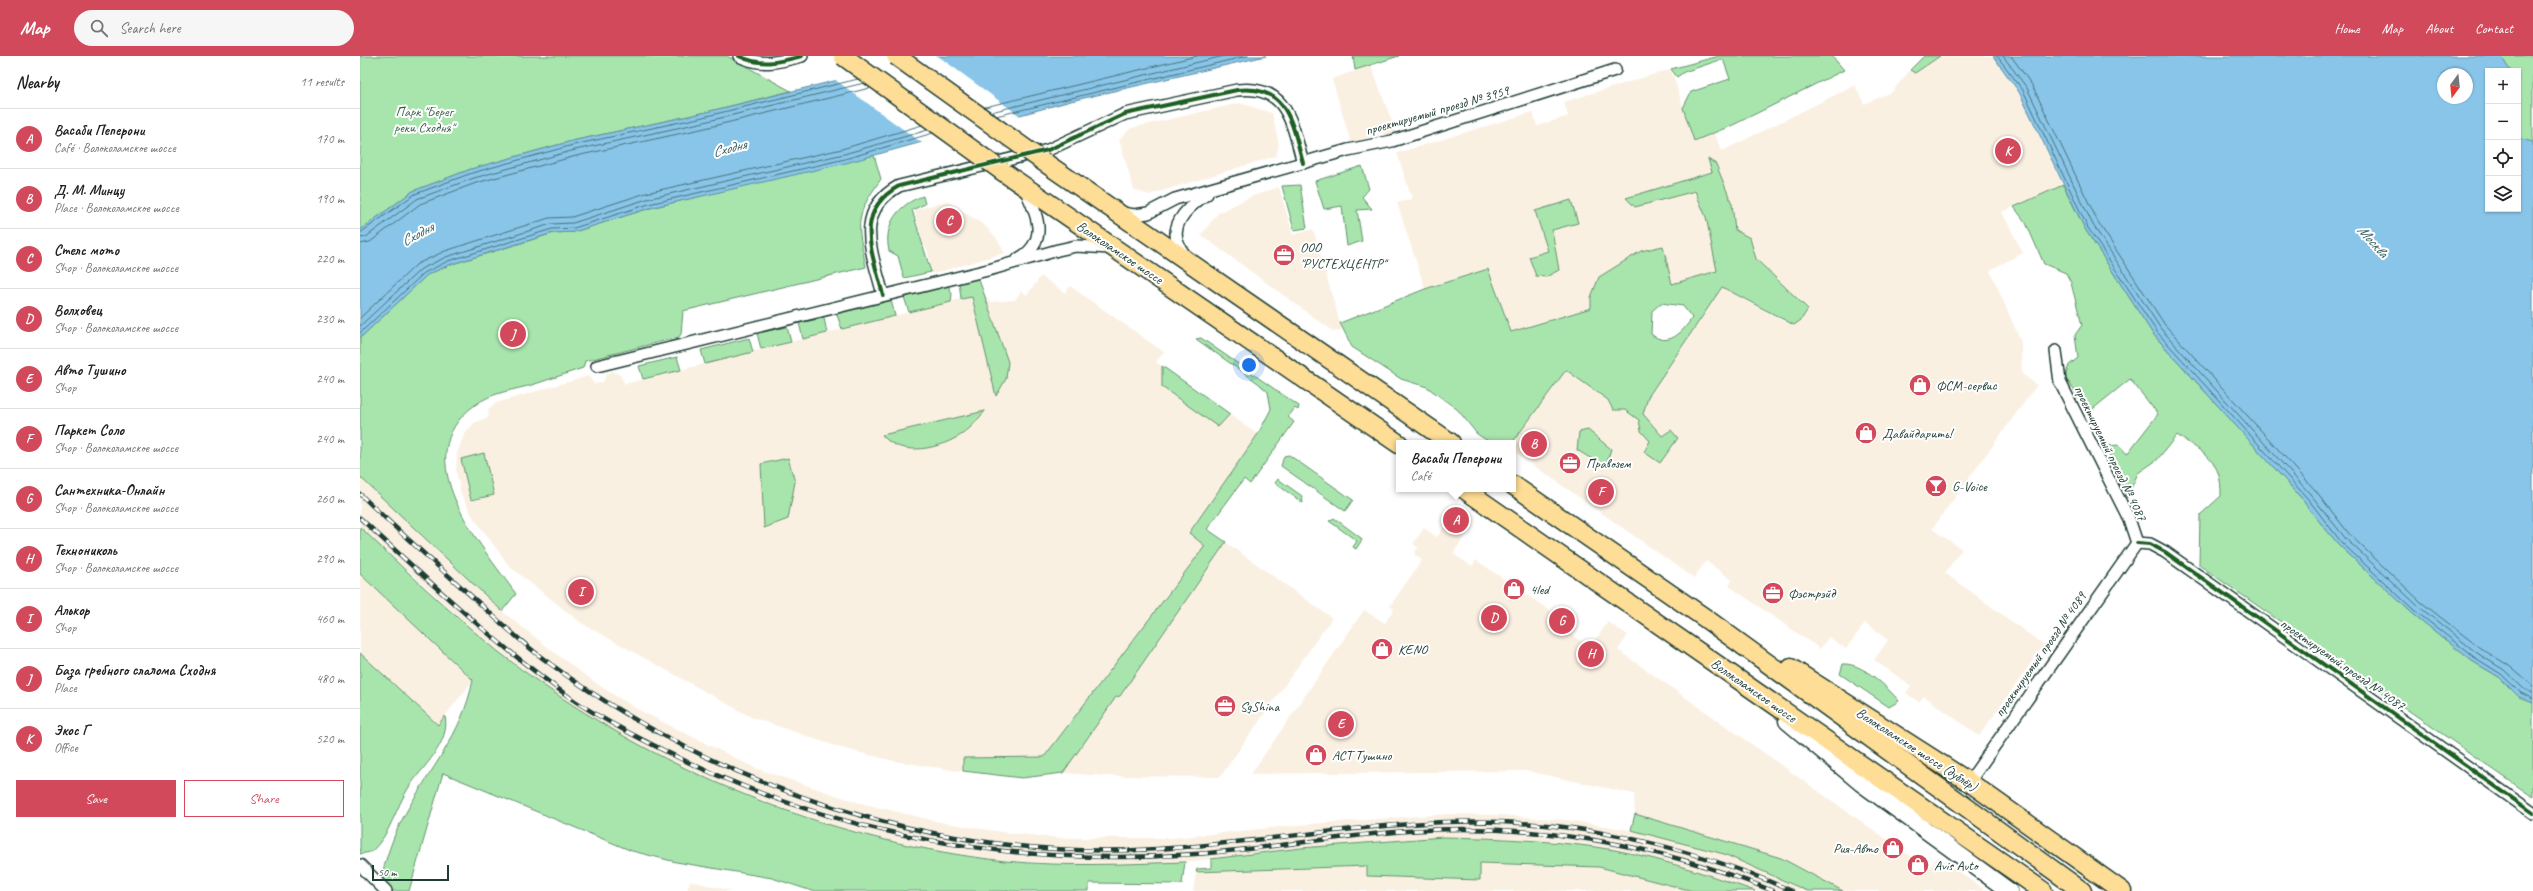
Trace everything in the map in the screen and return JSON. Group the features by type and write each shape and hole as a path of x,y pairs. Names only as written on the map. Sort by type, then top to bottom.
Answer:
{"main road":[{"name":"Волоколамское шоссе","path":"843,56 1002,171 1396,442"},
{"path":"896,56 1044,162 1447,440"},
{"name":"Волоколамское шоссе","path":"1516,487 1705,618 2082,891"},
{"name":"Волоколамское шоссе","path":"1468,492 2043,891"},
{"name":"Волоколамское шоссе (дублёр)","path":"1705,618 1816,683 1968,782 2122,891"},
{"path":"1734,676 1861,784 2009,891"}],"street":[{"path":"739,56 752,61 771,63 802,56"},
{"name":"проектируемый проезд № 3959","path":"1117,212 1134,215 1148,213 1175,199 1303,163 1392,141 1615,70"},
{"path":"883,295 868,229 873,209 887,192 899,186 1048,150 1066,144 1107,121 1126,114 1237,90 1251,88 1262,90 1279,100 1288,113 1303,163"},
{"path":"1007,265 1029,251 1038,235 1037,215 1024,186"},
{"name":"проектируемый проезд № 3959","path":"1195,265 1178,244 1176,230 1178,220 1193,203 1220,187"},
{"path":"597,366 1007,265 1076,246 1114,248"},
{"name":"проектируемый проезд № 4087","path":"2056,351 2060,382 2129,519 2136,543 2150,544 2165,552 2533,813"},
{"name":"проектируемый проезд № 4089","path":"1968,782 2136,543"},
{"path":"360,865 386,891"}],"shaded area":[{"path":"1940,56 1993,56 2019,92 2063,185 2002,212 2023,253 1990,270 2021,342 2022,374 2037,385 1932,529 1962,549 1945,573 2044,645 1979,736 1924,696 1919,702 1906,693 1911,686 1874,660 1888,640 1865,623 1846,649 1829,637 1820,649 1729,586 1732,580 1706,561 1694,578 1516,453 1516,440 1514,440 1580,351 1648,397 1722,287 1785,322 1801,320 1808,309 1756,259 1511,333 1488,269 1425,289 1397,203 1412,199 1397,153 1533,112 1537,126 1568,116 1564,102 1671,69 1694,141 1714,133 1722,151 1855,85 1864,104 1892,92 1910,70 1915,73"},
{"path":"1371,65 1397,135 1386,139 1383,132 1351,143 1332,79"},
{"path":"1240,103 1272,113 1279,145 1276,156 1149,195 1134,190 1119,140 1131,128"},
{"path":"1279,187 1293,235 1313,229 1342,330 1334,332 1201,235 1218,213 1250,197"},
{"path":"947,201 984,225 996,237 1005,253 932,274 927,249 923,244 914,210"},
{"path":"1041,276 1065,293 1070,286 1164,352 1156,362 1270,443 1207,529 1332,618 1220,777 1105,776 1063,773 1022,778 952,770 894,761 841,748 751,717 581,623 510,567 473,517 461,494 456,471 457,453 464,435 474,423 489,417 488,409 496,403 588,376 594,384 603,382 606,375 613,371 620,375 625,384 984,293 989,302 1015,300 1021,291 1027,295"},
{"path":"360,477 502,611 600,686 637,709 755,768 860,803 940,822 1001,832 1059,838 1172,838 1309,824 1447,814 1501,815 1567,820 1631,830 1724,854 1807,891 1755,891 1662,861 1596,847 1520,839 1443,837 1301,848 1185,862 1097,865 1006,861 929,850 846,830 765,802 688,771 614,732 545,687 474,631 360,527"},
{"path":"1453,514 1471,527 1453,554 1472,566 1476,560 1577,629 1573,636 1590,647 1608,622 1628,635 1618,650 1929,869 1938,856 1986,891 1843,891 1781,858 1635,814 1634,794 1527,771 1251,774 1364,610 1385,623 1394,609 1390,606 1422,560 1414,554 1418,547 1413,544 1424,528 1437,537"},
{"path":"360,574 474,679 438,725 360,653"},
{"path":"1480,863 1599,867 1693,891 1193,891 1196,872 1367,866 1367,876 1480,880"},
{"path":"690,881 733,891 687,891"}],"green space":[{"name":"Парк \"Берег реки Сходня\"","path":"360,56 727,56 791,91 698,114 572,141 471,169 413,191 360,230"},
{"path":"1353,56 1399,56 1355,70"},
{"path":"1719,56 1832,56 1844,70 1733,125 1694,141 1683,108 1691,92 1730,79 1723,59 1684,72 1677,77 1671,69"},
{"path":"1924,56 1940,56 1915,73 1910,70"},
{"path":"2501,56 2533,56 2533,153 2521,147 2521,68 2508,68"},
{"path":"874,155 881,179 866,202 860,220 861,240 866,267 683,311 681,334 679,337 585,361 583,368 489,397 475,405 455,426 446,450 447,475 456,501 469,527 485,552 516,594 502,611 360,477 360,338 427,275 449,265 554,233 574,232 650,208"},
{"path":"1708,159 1716,164 1732,204 1735,230 1750,238 1756,259 1808,309 1801,320 1794,325 1722,287 1648,397 1643,414 1662,436 1671,430 1678,438 1660,463 1644,452 1650,441 1641,431 1639,420 1625,410 1613,410 1608,400 1566,370 1514,440 1486,440 1477,434 1458,410 1427,387 1401,379 1352,347 1340,323 1425,289 1488,269 1511,332 1591,308 1591,297 1599,277 1641,251 1663,246 1672,284 1717,271 1706,217 1695,191 1635,207 1626,198 1712,172","holes":["1661,303 1683,306 1692,318 1684,329 1669,339 1663,340 1651,334 1652,311"]},
{"path":"1362,166 1369,189 1362,197 1372,209 1357,210 1362,241 1347,246 1342,206 1324,209 1315,181"},
{"path":"1300,185 1307,228 1294,230 1282,186"},
{"path":"2063,185 2085,229 2153,334 2305,502 2308,508 2339,545 2412,613 2472,661 2499,677 2519,697 2533,703 2533,797 2199,565 2200,515 2221,496 2221,484 2215,465 2203,453 2177,435 2157,460 2138,473 2127,498 2106,446 2119,445 2127,454 2158,414 2130,379 2089,412 2065,377 2069,365 2078,358 2075,335 2082,325 2071,283 2066,273 2044,264 2026,223 2014,207"},
{"path":"923,196 925,204 912,210 931,272 904,278 898,256 889,251 888,232 895,216 900,210 907,204"},
{"path":"1571,200 1578,223 1552,230 1559,270 1546,277 1536,276 1529,257 1548,251 1535,211"},
{"path":"978,277 1008,362 1006,379 996,396 972,297 961,299 959,281"},
{"path":"948,285 952,294 951,302 909,312 904,297"},
{"path":"891,300 895,316 842,329 837,315 840,312"},
{"path":"824,318 827,333 803,339 799,323"},
{"path":"787,327 791,342 761,349 757,333"},
{"path":"749,338 753,352 705,364 701,350"},
{"path":"1201,338 1299,406 1298,410 1295,408 1288,417 1294,422 1250,484 1244,479 1207,529 1226,542 1120,696 1116,697 1063,773 1022,778 963,771 963,758 1044,757 1205,546 1189,533 1258,434 1271,409 1268,392 1258,383 1196,339"},
{"path":"677,357 681,370 643,379 639,366"},
{"path":"1162,366 1230,414 1218,427 1162,387"},
{"path":"985,411 964,433 934,447 911,449 900,447 890,442 882,435"},
{"path":"1588,430 1611,449 1605,467 1577,450 1579,432"},
{"path":"484,453 494,495 471,500 461,459"},
{"path":"1289,455 1353,500 1345,511 1281,466 1284,456"},
{"path":"788,458 795,482 788,519 764,528 761,464"},
{"path":"1278,479 1302,496 1303,503 1275,483"},
{"path":"1334,518 1361,538 1362,540 1356,549 1353,547 1357,541 1329,521"},
{"path":"360,527 450,611 521,669 598,721 707,779 823,823 883,839 944,852 1005,861 1050,864 1185,862 1182,884 1089,883 1089,891 812,891 772,878 676,862 632,851 443,773 409,891 390,891 380,881 392,841 413,800 444,752 453,735 468,700 473,680 360,574"},
{"path":"360,653 438,725 445,716 446,726 440,745 404,795 384,837 372,851 360,854"},
{"path":"1843,664 1858,667 1874,677 1899,701 1889,707 1840,674"},
{"path":"1635,814 1781,858 1843,891 1807,891 1724,854 1631,830"},
{"path":"1443,837 1538,841 1615,850 1656,859 1755,891 1693,891 1599,867 1480,863 1480,880 1367,876 1367,866 1196,872 1197,869 1211,868 1211,859 1301,848"}],"water":[{"name":"Сходня","path":"937,56 1266,56 1071,101 846,163 650,208 574,232 553,233 449,265 427,275 360,338 360,230 413,191 471,169 572,141 698,114"},
{"name":"Москва","path":"1993,56 2501,56 2508,68 2485,68 2485,212 2521,212 2521,139 2533,142 2533,703 2519,697 2499,677 2472,661 2412,613 2339,545 2308,508 2305,502 2153,334 2085,229 2019,92"}],"pier":[{"path":"932,56 938,56 1020,116 922,143 834,79"}],"railway":[{"path":"360,494 525,644 545,660 612,706 684,746 758,780 835,808 914,829 994,843 1076,850 1157,849 1408,824 1444,822 1533,824 1577,829 1666,847 1709,859 1792,891"},
{"path":"360,518 491,636 546,680 586,708 657,747 731,781 794,805 859,824 925,839 992,850 1059,856 1127,857 1222,852 1407,831 1454,829 1501,830 1594,840 1640,849 1685,861 1773,891"}],"cycle path":[{"path":"739,56 763,62 778,62 802,56"},
{"path":"883,295 871,249 870,235 871,221 875,208 884,196 899,186 1048,150 1125,114 1237,90 1254,90 1267,93 1277,100 1291,121 1303,163"},
{"path":"2137,543 2150,544 2165,552 2533,813"}],"place":[{"name":"Экос Г","path":"2008,151"},
{"name":"Стелс мото","path":"949,221"},
{"name":"ООО \"РУСТЕХЦЕНТР\"","path":"1284,255"},
{"name":"База гребного слалома Сходня","path":"513,334"},
{"name":"ФСМ-сервис","path":"1920,385"},
{"name":"Давайдарить!","path":"1866,433"},
{"name":"Д. М. Минцу","path":"1534,444"},
{"name":"Правозем","path":"1570,463"},
{"name":"G-Voice","path":"1936,486"},
{"name":"Паркет Соло","path":"1601,492"},
{"name":"Васаби Пеперони","path":"1456,520"},
{"name":"4led","path":"1514,589"},
{"name":"Алькор","path":"581,592"},
{"name":"Фэстрэйд","path":"1773,593"},
{"name":"Волховец","path":"1494,618"},
{"name":"Сантехника-Онлайн","path":"1562,621"},
{"name":"KENO","path":"1382,649"},
{"name":"Технониколь","path":"1591,654"},
{"name":"SgShina","path":"1225,706"},
{"name":"Авто Тушино","path":"1341,724"},
{"name":"АСТ Тушино","path":"1316,755"},
{"name":"Рия-Авто","path":"1893,848"},
{"name":"Avis Avto","path":"1918,865"}]}
